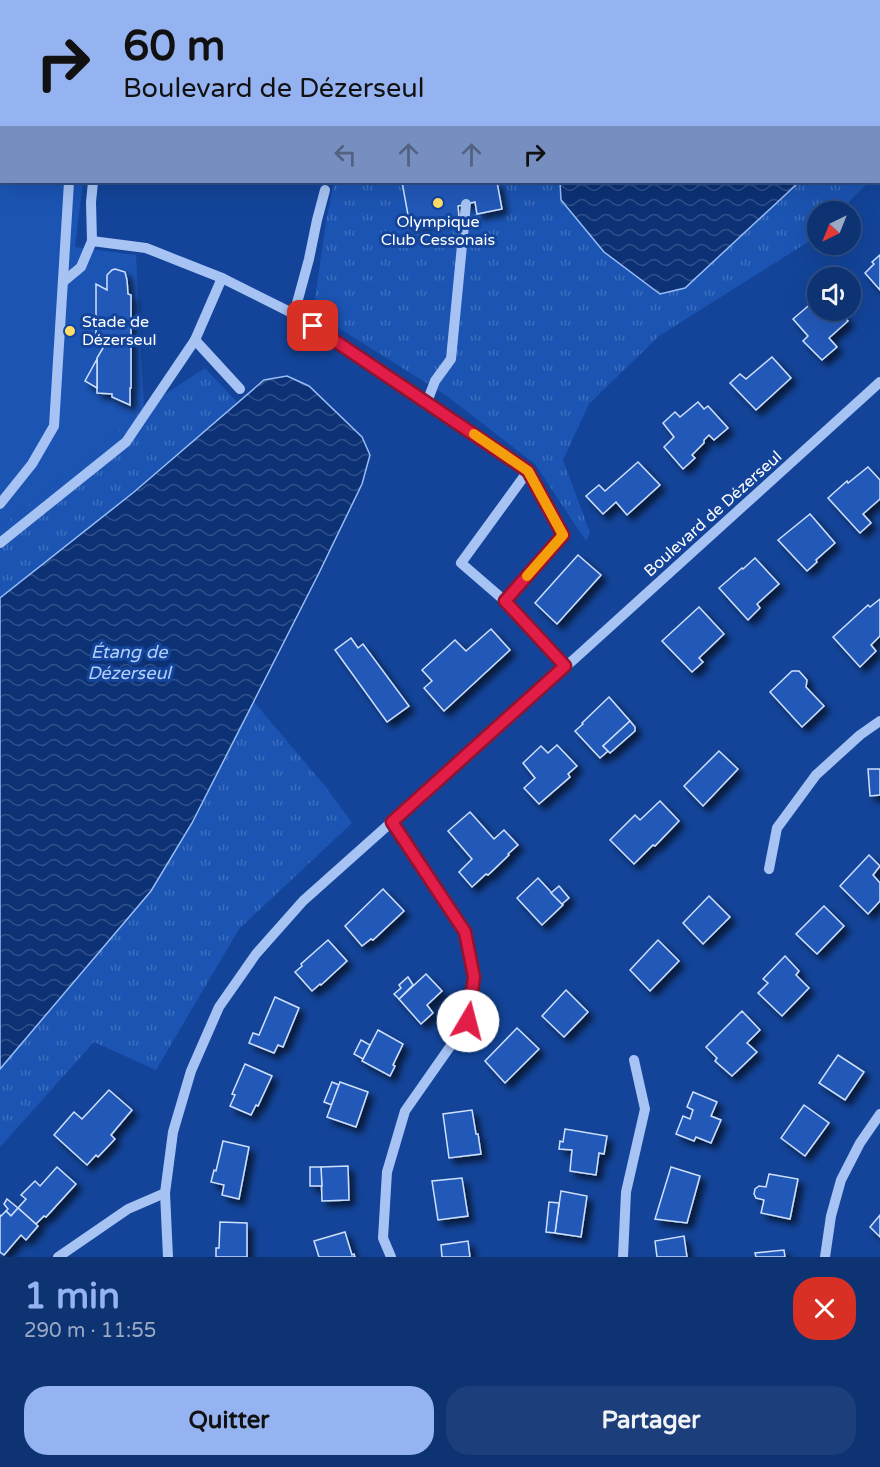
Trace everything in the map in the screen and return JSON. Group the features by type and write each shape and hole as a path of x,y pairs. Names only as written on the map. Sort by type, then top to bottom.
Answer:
{"street":[{"path":"0,504 32,464 54,426 69,183"},
{"path":"63,282 81,267 93,241 91,202 93,183"},
{"path":"294,314 325,190"},
{"path":"427,402 435,381 451,359 466,204"},
{"path":"93,241 146,248 222,278 294,314 528,471 563,535 505,601"},
{"path":"0,543 126,442 195,340 222,278"},
{"path":"195,340 240,388"},
{"name":"Boulevard de Dézerseul","path":"168,1257 165,1193 173,1132 191,1071 219,1007 256,954 303,901 880,382"},
{"path":"528,471 461,563 505,601 565,666"},
{"path":"769,869 777,828 816,775 860,735 880,721"},
{"path":"391,1257 383,1238 387,1173 405,1112 468,1021 474,977 465,932 392,822"},
{"path":"623,1257 627,1192 645,1109 634,1060"},
{"path":"825,1257 831,1216 841,1180 860,1143 880,1114"},
{"path":"58,1257 128,1209 165,1193"}],"green space":[{"name":"Stade de Dézerseul","path":"0,183 83,183 75,247 136,255 144,408 61,479 0,527"},
{"path":"334,183 868,183 849,201 807,201 807,243 659,336 589,404 563,460 590,533 586,541 535,464 447,396 313,312"},
{"path":"205,368 238,403 97,523 0,598 0,527 61,479 144,408"},
{"path":"254,702 325,786 352,823 239,929 156,1070 94,1042 0,1147 0,1069 151,891 192,823"}],"water":[{"path":"560,183 798,183 685,288 660,294 604,252 561,200"},
{"name":"Étang de Dézerseul","path":"287,376 309,386 362,437 370,455 362,484 192,823 151,891 0,1069 0,598 134,492 264,380"}],"building":[{"name":"Olympique Club Cessonais","path":"402,183 497,183 502,209 477,214 475,202 458,206 459,217 410,226"},
{"path":"880,255 880,290 865,273"},
{"path":"115,269 125,272 128,294 131,295 130,405 112,397 112,394 97,393 97,358 103,348 103,339 96,339 96,284 107,290 107,275"},
{"path":"807,307 807,321 848,321 829,338 837,347 822,360 803,341 808,336 793,319"},
{"path":"772,357 791,378 756,410 730,383 740,374 746,379"},
{"path":"97,359 97,388 85,381"},
{"path":"698,402 704,409 708,406 728,428 714,440 709,435 692,455 695,458 683,469 664,447 674,437 663,423 675,412 680,417"},
{"path":"638,462 660,485 627,515 616,502 603,514 586,496 599,485 605,491"},
{"path":"868,467 880,480 880,499 863,514 871,523 860,533 828,498"},
{"path":"810,514 835,543 807,571 778,540"},
{"path":"578,555 601,575 557,624 535,603"},
{"path":"755,558 779,584 757,604 760,608 748,620 719,588"},
{"path":"880,599 880,636 871,645 876,651 860,667 833,637 868,605 870,607"},
{"path":"699,607 724,634 699,658 703,662 692,672 662,641"},
{"path":"491,629 510,650 444,711 424,688 432,681 422,670 455,640 466,651"},
{"path":"351,638 358,648 363,644 409,706 387,722 335,650"},
{"path":"792,671 799,671 807,680 806,687 824,706 802,727 770,692"},
{"path":"609,697 630,721 603,746 608,751 600,758 575,731"},
{"path":"630,721 635,731 610,753 603,746"},
{"path":"557,745 577,766 568,774 570,777 539,804 524,788 535,778 523,763 541,746 548,753"},
{"path":"719,751 738,769 703,806 684,786"},
{"path":"868,769 880,769 880,795 870,796"},
{"path":"660,801 679,821 634,864 610,840 635,815 640,820"},
{"path":"470,812 494,839 504,830 518,845 488,875 486,874 472,887 459,872 472,859 448,831"},
{"path":"869,855 880,866 873,875 880,883 880,901 868,914 840,886"},
{"path":"538,878 563,905 542,925 517,898"},
{"path":"559,886 569,898 562,904 551,893"},
{"path":"383,889 404,911 373,940 371,939 362,946 345,926"},
{"path":"709,896 730,917 703,944 683,923"},
{"path":"824,906 844,926 817,954 796,934"},
{"path":"328,940 347,961 312,991 295,972"},
{"path":"658,940 679,961 650,991 630,970"},
{"path":"785,956 799,971 796,975 809,988 782,1016 758,993 768,983 763,979"},
{"path":"426,974 442,991 427,1005 433,1013 421,1024 399,999"},
{"path":"408,977 413,985 399,999 394,994 401,988 399,985"},
{"path":"566,990 588,1012 564,1037 542,1016"},
{"path":"275,997 299,1008 283,1047 278,1045 274,1053 249,1043 253,1033 259,1035"},
{"path":"742,1011 760,1030 747,1043 757,1052 732,1076 715,1061 717,1058 706,1047"},
{"path":"517,1028 539,1049 505,1083 485,1061"},
{"path":"378,1030 403,1044 390,1076 362,1061"},
{"path":"361,1040 370,1045 363,1059 354,1054"},
{"path":"838,1055 864,1072 845,1100 819,1083"},
{"path":"245,1064 272,1076 258,1106 256,1105 251,1115 230,1106 235,1095 232,1094"},
{"path":"332,1082 339,1085 332,1105 324,1102"},
{"path":"340,1082 368,1092 356,1127 327,1117"},
{"path":"109,1090 132,1110 111,1135 115,1139 87,1165 54,1135 74,1112 82,1119"},
{"path":"693,1092 717,1102 711,1116 721,1120 711,1143 696,1137 694,1141 676,1134 683,1116 690,1119 693,1110 687,1107"},
{"path":"804,1105 829,1123 805,1156 781,1138"},
{"path":"472,1110 481,1154 449,1158 443,1114"},
{"path":"565,1129 607,1136 604,1154 599,1153 596,1175 570,1171 572,1150 559,1149 560,1141 563,1142"},
{"path":"223,1141 249,1147 239,1199 222,1195 224,1185 211,1182"},
{"path":"348,1166 349,1200 322,1201 321,1167"},
{"path":"57,1167 76,1184 46,1217 44,1216 36,1224 18,1208 26,1199 21,1195 35,1181 40,1186"},
{"path":"310,1167 321,1167 322,1186 310,1186"},
{"path":"671,1167 700,1176 687,1223 655,1219"},
{"path":"769,1174 798,1179 790,1219 761,1213 764,1200 756,1198 755,1189 759,1186 766,1187"},
{"path":"462,1178 468,1216 438,1220 432,1181"},
{"path":"561,1191 587,1196 581,1237 555,1233"},
{"path":"7,1199 18,1208 11,1216 4,1204"},
{"path":"549,1202 559,1203 555,1233 546,1232"},
{"path":"18,1208 38,1226 26,1240 21,1235 4,1255 0,1252 0,1215 6,1211 11,1216"},
{"path":"880,1215 880,1237 870,1227"},
{"path":"220,1222 247,1223 247,1257 216,1257 216,1248 219,1248"},
{"path":"345,1232 352,1255 354,1254 355,1257 319,1257 314,1241"},
{"path":"684,1236 687,1257 657,1257 655,1241"},
{"path":"468,1241 470,1257 442,1257 441,1245"},
{"path":"784,1250 785,1257 756,1257 755,1253"}],"slow traffic":[{"path":"474,434 528,471 563,535 527,576"}],"place":[{"name":"Olympique Club Cessonais","path":"438,203"},
{"name":"Stade de Dézerseul","path":"70,331"}],"route":[{"path":"313,326 528,471 563,535 505,601 565,666 392,822 465,932 474,977 468,1021"}]}
